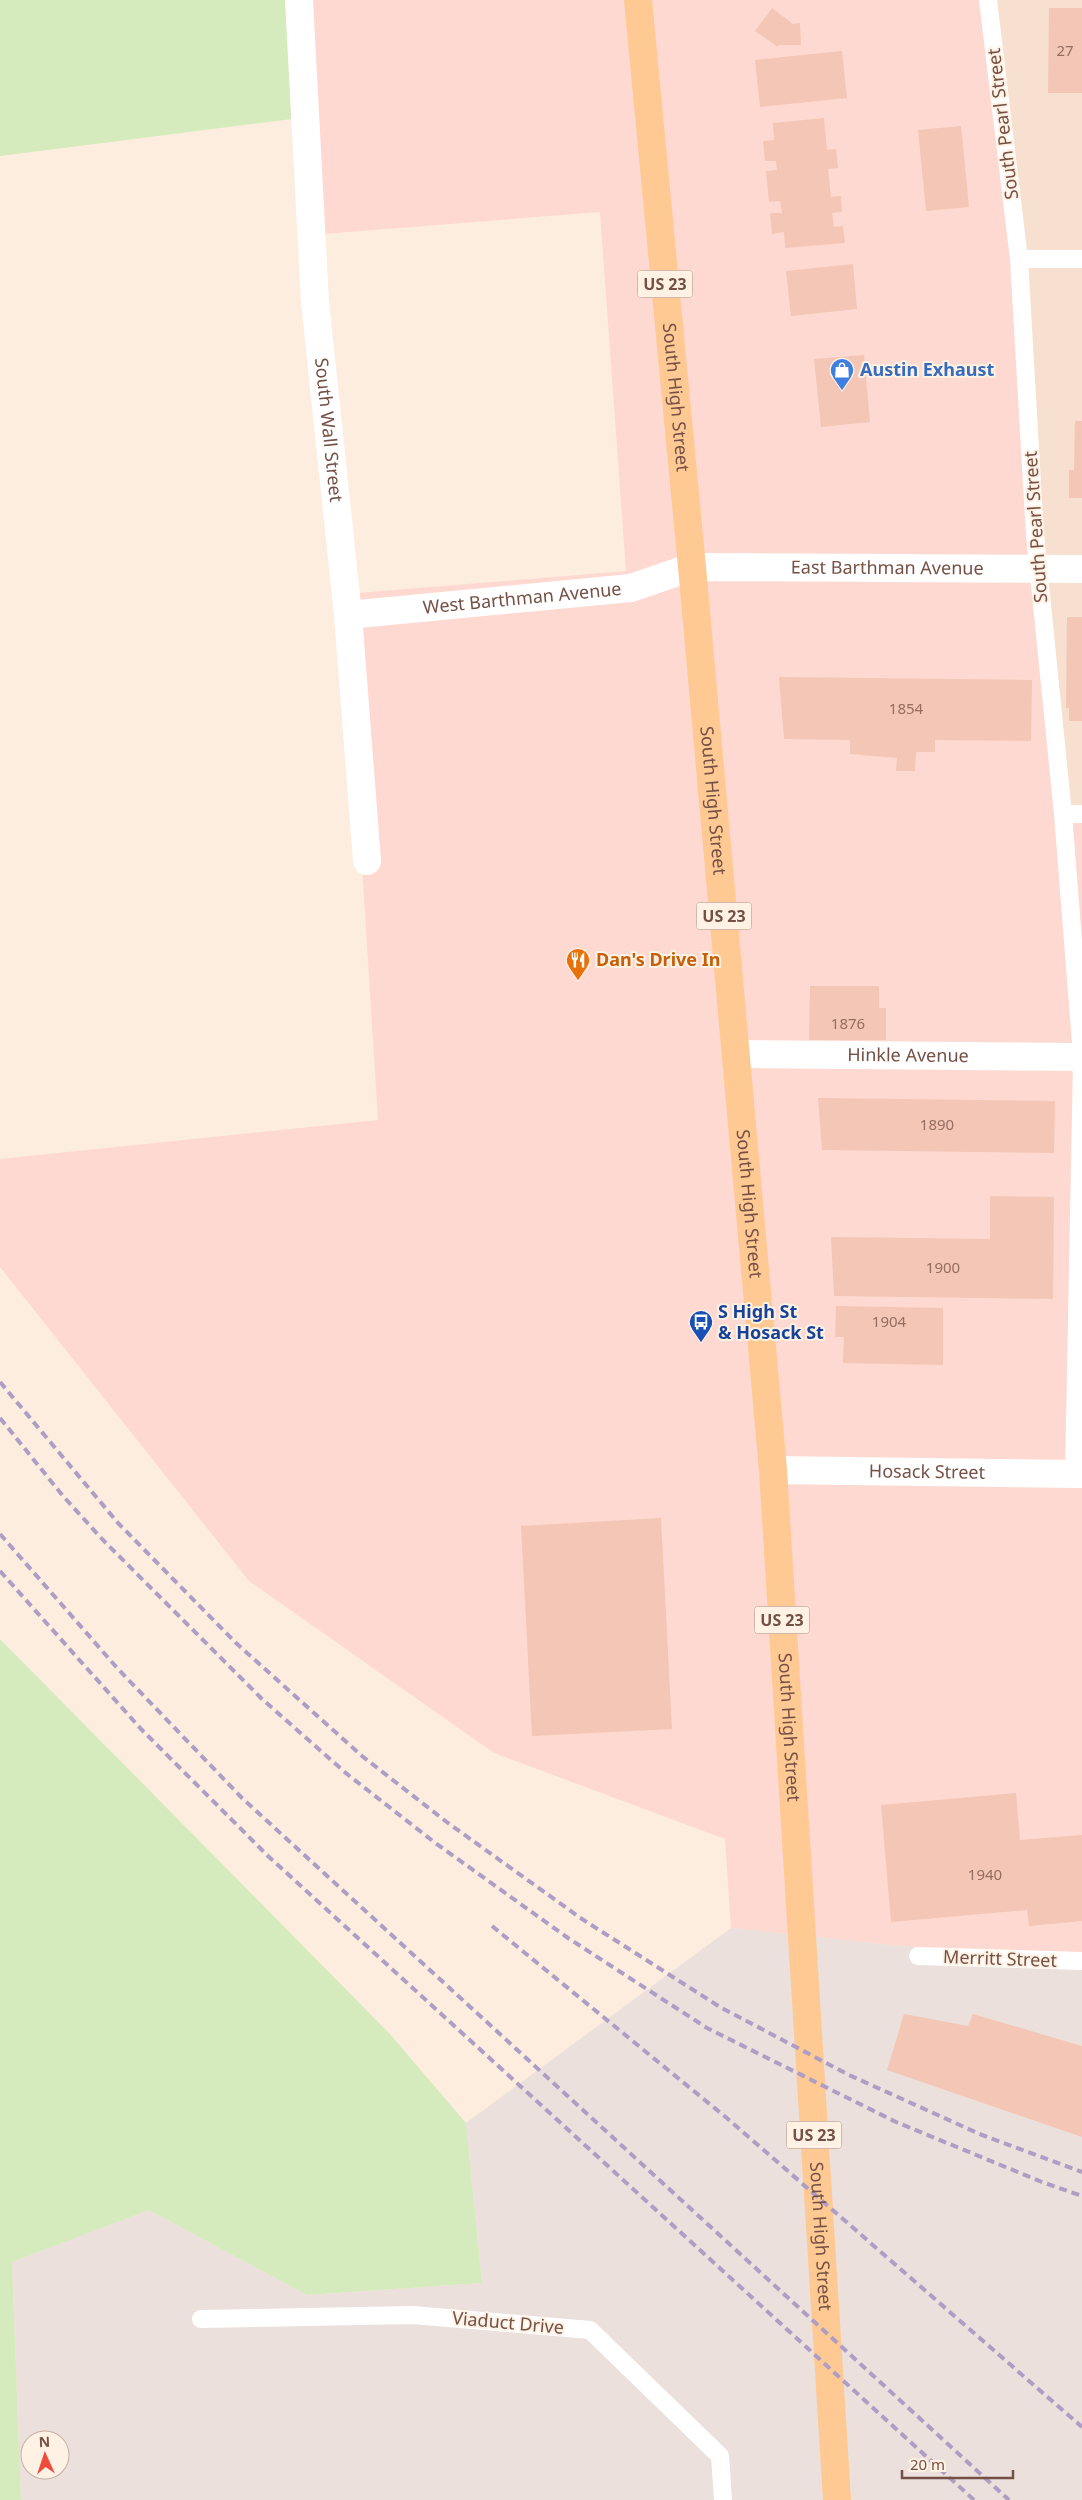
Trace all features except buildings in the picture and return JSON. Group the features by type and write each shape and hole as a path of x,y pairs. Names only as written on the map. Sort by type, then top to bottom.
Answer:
{"main road":[{"name":"South High Street","path":"638,0 692,567 772,1470 837,2500"}],"street":[{"name":"South Wall Street","path":"299,0 315,302 348,615 368,861"},
{"name":"West Barthman Avenue","path":"348,615 631,588 692,567"},
{"name":"East Barthman Avenue","path":"692,567 1082,569"},
{"name":"Hinkle Avenue","path":"736,1054 1082,1056"},
{"name":"Hosack Street","path":"772,1470 1078,1474"}],"lane":[{"name":"South Pearl Street","path":"988,0 1019,259 1038,569 1063,814 1082,1056"},
{"path":"1019,259 1082,259"},
{"path":"1063,814 1082,814"},
{"path":"1078,1474 1082,1063"},
{"name":"Merritt Street","path":"918,1956 1082,1961"},
{"name":"Viaduct Drive","path":"201,2320 413,2315 590,2330 720,2456 723,2500"}],"shaded area":[{"path":"291,0 990,0 1065,811 1082,812 1082,1965 731,1928 725,1839 494,1753 249,1581 0,1267 0,1159 378,1120 345,594 626,571 600,212 310,235"},
{"path":"990,0 1082,0 1082,812 1065,812"},
{"path":"731,1928 1082,1965 1082,2500 21,2500 20,2480 70,2480 70,2430 20,2430 20,2474 12,2262 149,2210 307,2295 482,2283 466,2123"}],"green space":[{"path":"0,0 291,0 300,118 0,156"},
{"path":"0,1639 389,2033 466,2123 482,2283 307,2295 149,2210 12,2262 21,2500 0,2500"}],"railway":[{"path":"0,1382 118,1523 236,1643 362,1756 448,1823 582,1919 720,2007 849,2075 982,2135 1082,2172"},
{"path":"0,1418 63,1496 103,1540 262,1699 347,1774 434,1842 568,1938 707,2028 896,2122 1042,2182 1082,2196"},
{"path":"0,1534 118,1669 242,1798 1009,2500"},
{"path":"0,1571 141,1729 268,1856 974,2500"},
{"path":"492,1926 728,2119 1082,2427"}],"place":[{"name":"Austin Exhaust","path":"842,391"},
{"name":"Dan's Drive In","path":"578,981"},
{"name":"S High St & Hosack St","path":"701,1343"}]}
